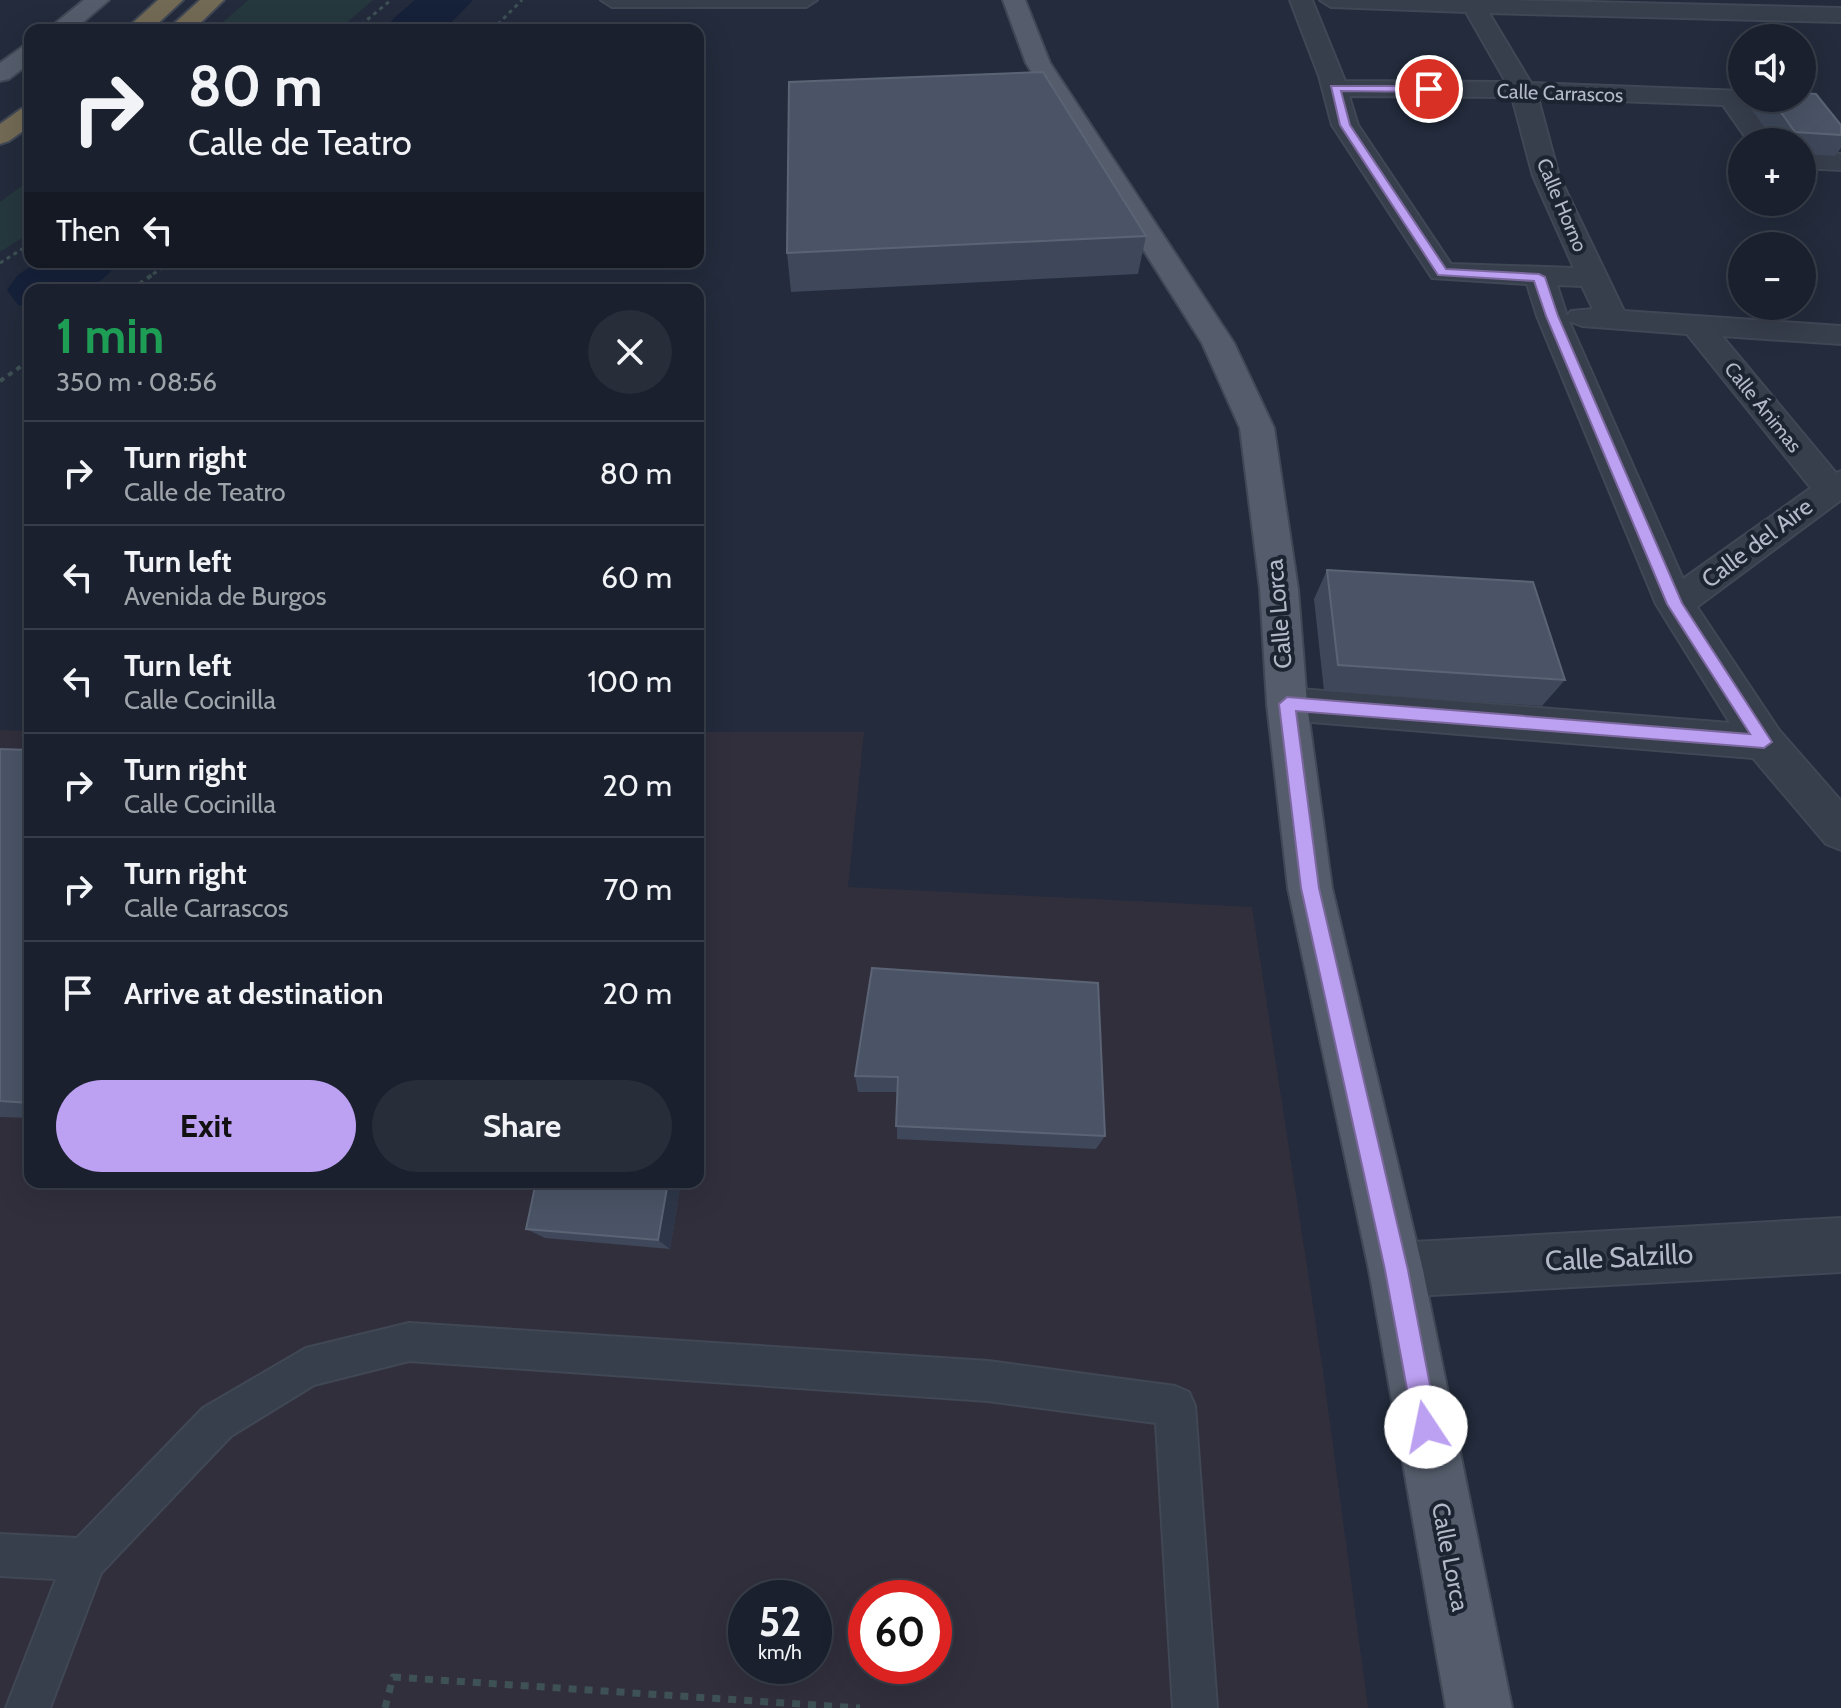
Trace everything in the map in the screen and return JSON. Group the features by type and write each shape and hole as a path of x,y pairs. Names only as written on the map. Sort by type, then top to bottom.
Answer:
{"highway":[{"path":"144,24 172,0"},
{"path":"186,24 213,0"},
{"path":"0,136 24,118"}],"main road":[{"path":"67,24 98,0"},
{"name":"Calle Lorca","path":"1014,0 1038,63 1218,343 1257,428 1279,589 1287,704 1310,888 1396,1270 1479,1708"},
{"path":"0,74 24,56"}],"street":[{"path":"88,0 98,0"},
{"path":"612,0 806,0"},
{"path":"1301,0 1335,88 1345,125 1442,272 1595,278"},
{"path":"1331,0 1473,5 1663,6 1743,14 1841,15"},
{"name":"Calle Horno","path":"1473,5 1523,90 1546,176 1612,318"},
{"path":"1743,14 1750,24"},
{"name":"Calle Carrascos","path":"1335,88 1523,90 1728,99"},
{"path":"1816,161 1841,162"},
{"path":"1539,277 1552,316 1675,604 1764,742 1841,831"},
{"path":"1552,316 1841,335"},
{"name":"Calle Ánimas","path":"1696,325 1836,486"},
{"name":"Calle del Aire","path":"1675,604 1836,486"},
{"path":"1287,704 1764,742"},
{"name":"Calle Salzillo","path":"1396,1270 1841,1245"}],"lane":[{"path":"28,1708 85,1559 217,1422 306,1367 409,1342 988,1381 1175,1406 1195,1708"},
{"path":"0,1555 85,1559"}],"path":[{"path":"362,24 391,0"},
{"path":"498,24 522,0"},
{"path":"0,263 24,248"},
{"path":"140,284 162,268"},
{"path":"0,381 24,364"},
{"path":"385,1708 393,1677 860,1708"}],"shaded area":[{"path":"0,730 24,731 24,1188 704,1188 704,732 864,732 848,887 1252,907 1323,1371 1368,1708 0,1708"}],"green space":[{"path":"248,0 373,0 345,24 221,24"},
{"path":"24,184 24,237 0,252 0,202"}],"building":[{"path":"1043,72 1146,236 787,253 789,82"},
{"path":"1816,94 1841,125 1841,135 1816,133 1816,128 1792,128 1781,112 1816,112"},
{"path":"1327,570 1533,582 1565,680 1338,665"},
{"path":"0,749 24,750 24,1103 0,1101"},
{"path":"872,968 1098,983 1105,1136 896,1126 898,1077 855,1076"},
{"path":"535,1188 667,1188 658,1240 526,1229"}],"waterway":[{"path":"419,24 447,0"},
{"path":"51,284 75,268"}],"route":[{"path":"1426,1427 1396,1270 1310,888 1287,704 1764,742 1675,604 1552,316 1539,277 1442,272 1345,125 1335,88 1429,89"}]}
